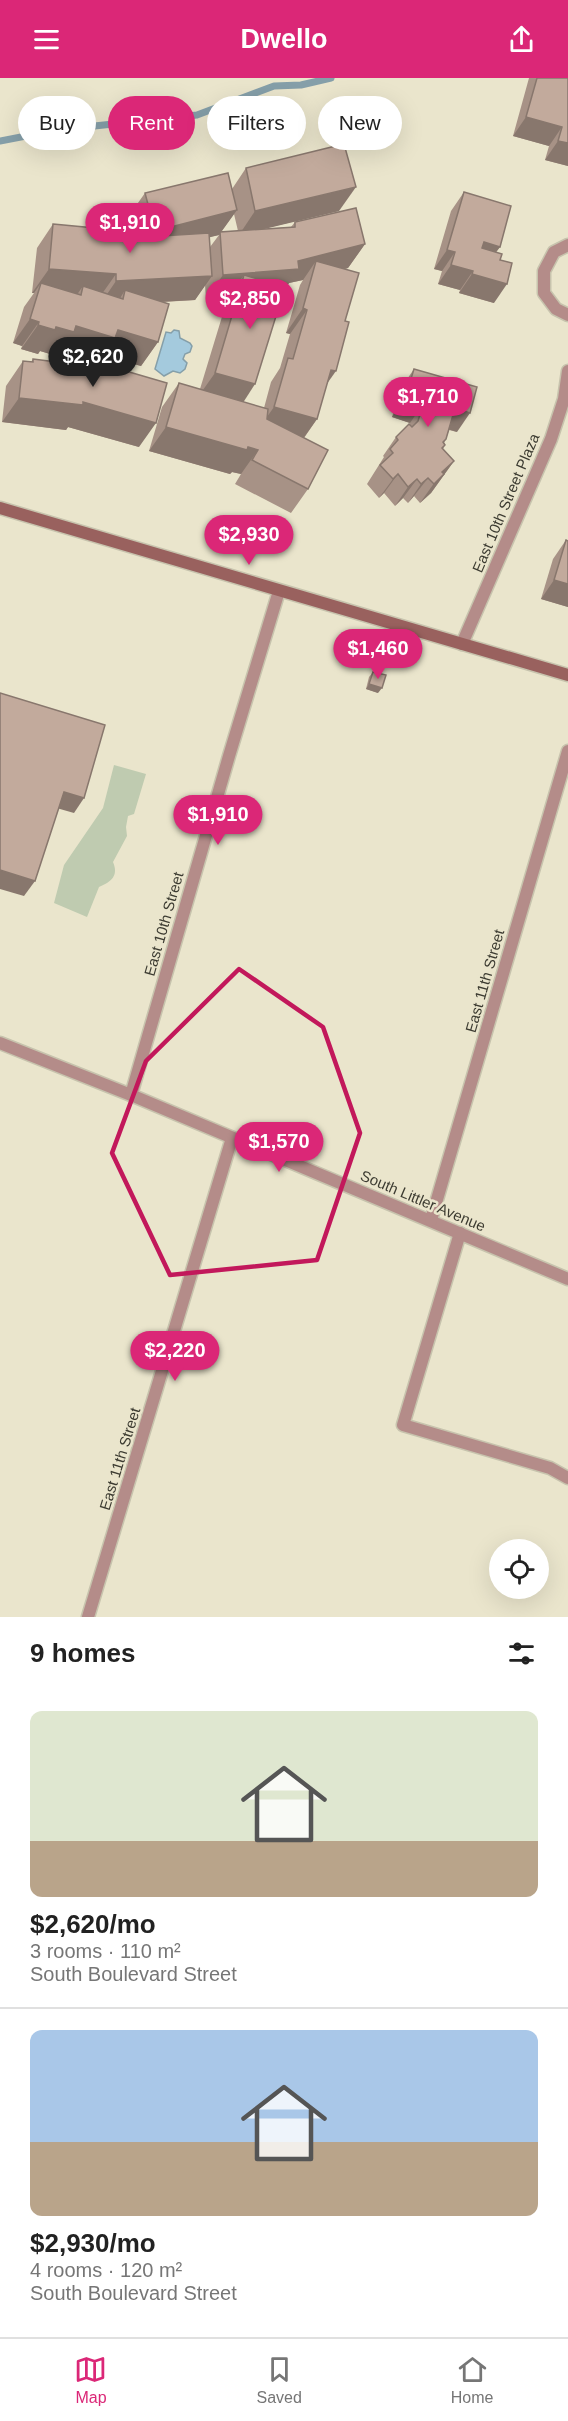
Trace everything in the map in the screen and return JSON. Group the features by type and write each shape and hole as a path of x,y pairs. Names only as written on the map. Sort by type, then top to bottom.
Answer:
{"main road":[{"path":"0,508 568,675"}],"street":[{"path":"568,245 554,252 543,271 544,293 556,309 568,315"},
{"name":"East 10th Street Plaza","path":"462,644 551,439 564,399 568,371"},
{"name":"East 10th Street","path":"131,1095 279,591"},
{"name":"East 11th Street","path":"431,1220 568,751"},
{"name":"South Littler Avenue","path":"0,1043 431,1220 568,1280"},
{"name":"East 11th Street","path":"88,1617 232,1138"},
{"path":"460,1233 403,1425 550,1468 568,1477"}],"highlighted area":[{"path":"239,969 323,1027 360,1133 317,1260 170,1275 112,1153 146,1061"}],"green space":[{"path":"114,765 146,774 134,814 128,816 127,836 113,862 115,871 113,878 99,887 87,917 54,903 64,865 103,808"}],"water":[{"path":"174,330 179,331 180,338 192,346 183,359 187,363 185,369 180,373 173,371 164,376 155,369 166,332 171,333"}],"building":[{"path":"537,78 568,78 568,143 558,141 562,127 526,117"},
{"path":"320,150 346,150 356,187 255,211 246,168"},
{"path":"228,173 237,210 155,231 145,193"},
{"path":"464,192 511,206 500,247 484,242 482,248 502,254 500,260 512,263 507,284 451,265 455,252 447,250"},
{"path":"356,208 365,244 298,261 299,269 223,275 220,232 295,227 295,222"},
{"path":"53,224 116,230 114,239 209,233 212,276 116,281 116,274 49,269"},
{"path":"316,261 359,273 345,321 349,322 336,371 331,370 317,419 274,407 288,358 293,359 307,310 303,308"},
{"path":"244,275 285,287 255,384 215,373"},
{"path":"41,283 81,295 83,286 123,299 125,290 169,304 158,342 118,330 115,338 76,326 74,332 38,325 39,322 30,319"},
{"path":"33,359 80,365 80,367 93,369 95,362 167,383 156,423 83,402 83,405 19,398 23,361 33,362"},
{"path":"414,369 477,387 470,413 455,408 446,439 443,442 445,445 442,448 454,461 442,472 444,474 434,484 428,478 421,484 417,479 408,487 398,474 393,479 380,465 393,453 390,449 398,440 396,437 409,424 412,427 418,421 423,404 405,398"},
{"path":"179,383 268,409 267,419 328,450 308,489 252,460 258,450 248,447 247,450 166,427"},
{"path":"566,540 568,541 568,584 554,580"},
{"path":"373,672 386,675 382,688 369,684"},
{"path":"0,693 105,725 84,798 64,792 35,881 0,870"}],"waterway":[{"path":"0,141 57,130 197,115 274,86 301,85 331,78"}]}
